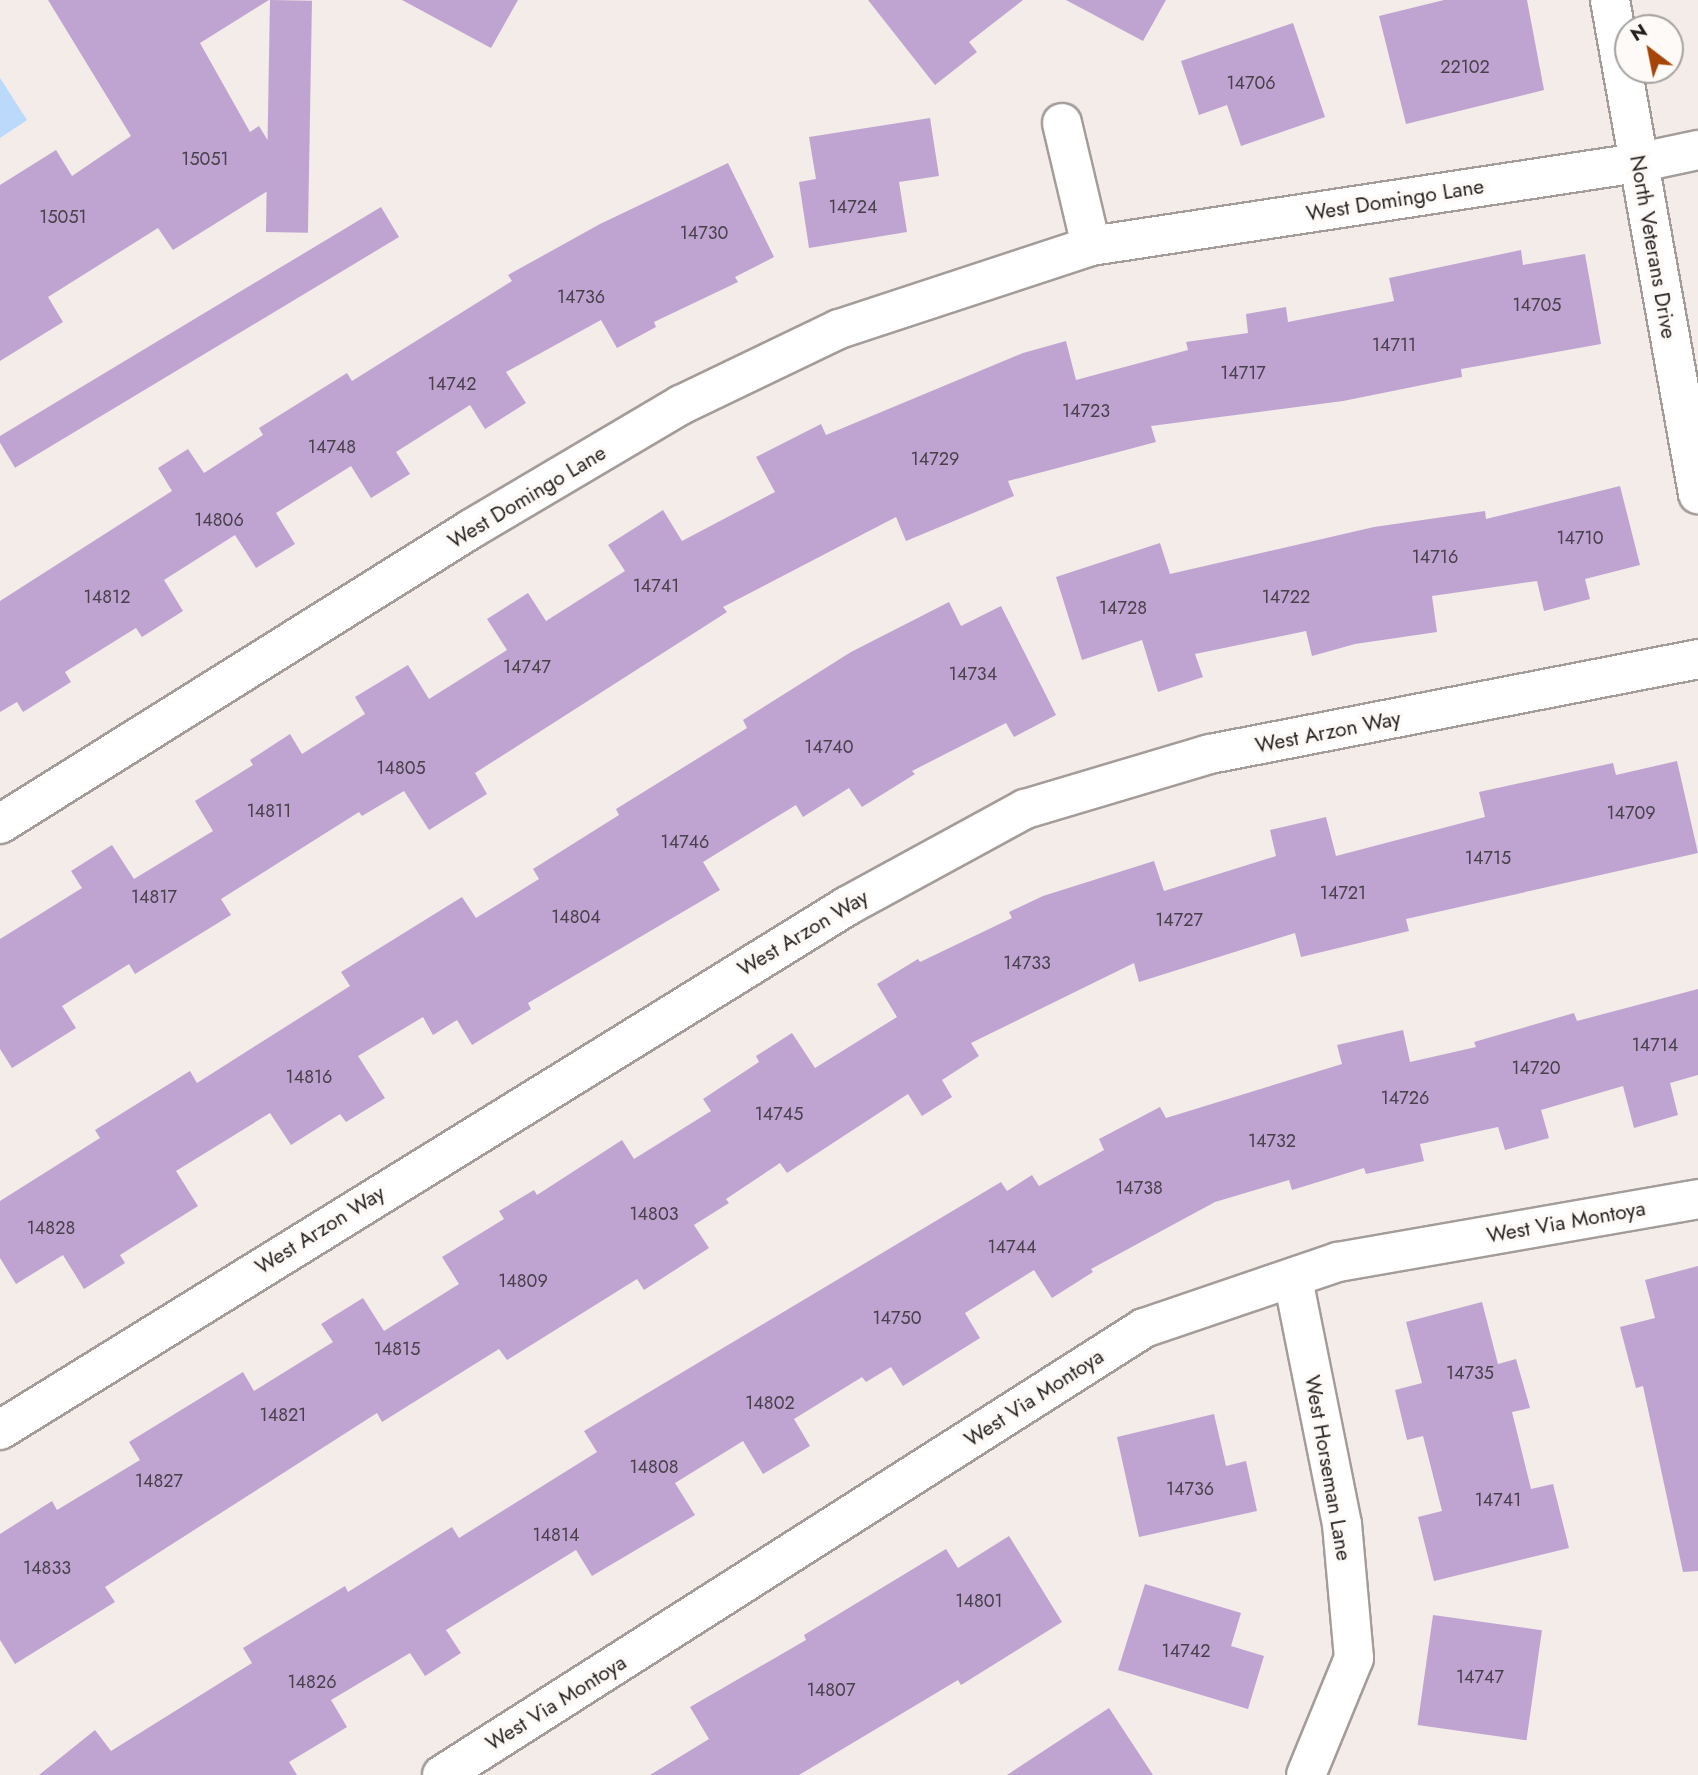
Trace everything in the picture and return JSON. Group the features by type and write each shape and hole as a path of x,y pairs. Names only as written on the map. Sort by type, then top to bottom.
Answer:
{"street":[{"name":"North Veterans Drive","path":"1610,0 1698,494"},
{"path":"1062,123 1091,246"},
{"name":"West Domingo Lane","path":"0,824 471,529 681,405 839,329 1091,246 1637,163 1698,150"},
{"name":"West Arzon Way","path":"0,1430 847,906 1025,809 1210,754 1698,659"},
{"name":"West Via Montoya","path":"443,1775 1144,1328 1338,1262 1698,1199"},
{"name":"West Horseman Lane","path":"1293,1279 1342,1524 1354,1658 1306,1775"}],"water":[{"path":"0,78 27,120 0,138"}],"building":[{"path":"48,0 269,0 200,43 250,132 259,126 290,177 173,250 158,228 48,297 63,322 0,361 0,185 56,150 72,176 131,136"},
{"path":"270,0 312,1 308,233 266,232"},
{"path":"402,0 518,0 491,48"},
{"path":"868,0 1023,0 969,42 977,52 935,85"},
{"path":"1066,0 1166,0 1143,41"},
{"path":"1444,0 1527,0 1544,90 1406,124 1379,16"},
{"path":"1293,23 1325,117 1241,146 1227,105 1199,115 1181,61"},
{"path":"930,118 939,176 899,182 907,232 809,248 799,182 816,179 809,137"},
{"path":"728,163 774,257 735,277 738,282 654,322 656,327 617,348 601,320 506,372 526,403 485,429 470,405 396,452 410,474 371,498 351,466 276,513 295,544 256,568 235,535 164,580 183,611 142,637 136,628 65,672 71,682 23,712 17,702 0,712 0,601 172,491 158,468 188,449 204,473 263,435 259,428 347,373 352,381 512,281 508,275 600,224"},
{"path":"381,207 399,237 15,468 0,443 0,436"},
{"path":"1521,250 1523,265 1585,254 1601,344 1461,369 1462,377 1343,401 1151,426 1156,442 1008,481 1014,496 906,541 896,517 723,607 727,612 475,773 487,794 429,830 404,791 362,816 359,812 221,899 231,915 135,974 129,964 62,1006 76,1028 12,1068 0,1049 0,939 82,888 71,871 112,845 134,879 213,831 195,801 253,765 250,760 290,734 302,754 365,714 355,697 408,665 429,699 507,650 487,619 528,593 546,621 625,571 608,545 663,510 682,541 775,492 756,457 821,424 826,435 1023,353 1066,341 1076,380 1188,350 1186,342 1248,333 1246,314 1286,307 1288,322 1394,301 1389,278"},
{"path":"1620,486 1640,565 1585,579 1590,599 1544,611 1537,581 1432,596 1437,632 1355,644 1312,656 1306,631 1195,654 1203,677 1158,692 1142,640 1082,660 1056,577 1160,543 1170,574 1374,527 1485,511 1486,519"},
{"path":"949,602 961,626 1001,606 1056,715 1014,737 1006,723 912,771 915,774 862,807 849,788 803,817 796,805 703,862 720,890 528,1003 531,1009 472,1045 457,1020 433,1035 423,1017 358,1056 385,1098 346,1122 340,1114 291,1145 270,1113 176,1171 198,1206 120,1255 125,1263 84,1289 63,1255 16,1284 0,1258 0,1201 100,1138 95,1130 190,1071 197,1083 350,986 341,972 462,897 476,918 539,879 533,869 619,815 616,809 747,728 743,720 851,652"},
{"path":"1677,761 1698,853 1406,919 1409,931 1301,957 1295,933 1139,982 1134,963 971,1043 979,1056 942,1080 952,1097 922,1116 908,1094 787,1173 780,1163 726,1199 729,1203 694,1225 709,1248 644,1290 637,1279 507,1360 499,1349 382,1422 377,1413 105,1587 115,1602 15,1664 0,1640 0,1534 52,1501 57,1510 140,1460 129,1442 243,1372 254,1391 333,1342 321,1324 363,1298 384,1331 459,1284 442,1257 504,1219 499,1211 534,1190 537,1195 622,1140 634,1159 711,1111 703,1099 759,1062 756,1056 792,1033 815,1068 897,1017 877,984 918,959 920,962 1012,918 1009,912 1043,896 1154,861 1164,891 1276,856 1270,830 1326,817 1336,856 1485,817 1479,792 1613,763 1616,775"},
{"path":"1698,989 1698,1075 1670,1083 1678,1115 1634,1128 1623,1086 1541,1110 1549,1138 1505,1150 1498,1127 1420,1144 1424,1161 1366,1174 1364,1168 1292,1190 1289,1180 1215,1202 1091,1269 1093,1272 1052,1298 1034,1270 965,1313 980,1338 903,1386 891,1367 866,1382 862,1377 794,1419 810,1446 763,1474 743,1441 675,1483 695,1515 592,1576 576,1550 446,1630 461,1653 425,1676 410,1653 331,1700 347,1727 289,1762 297,1775 39,1775 95,1730 111,1751 252,1663 243,1648 345,1586 348,1592 452,1527 459,1538 597,1452 584,1431 1001,1182 1007,1191 1032,1175 1039,1186 1104,1150 1099,1139 1160,1107 1166,1118 1342,1064 1337,1045 1403,1030 1410,1062 1476,1047 1474,1042 1574,1013 1577,1021"},
{"path":"1698,1266 1698,1571 1683,1572 1643,1386 1636,1388 1620,1327 1655,1318 1645,1280"},
{"path":"1482,1302 1498,1364 1516,1359 1530,1408 1512,1412 1531,1489 1553,1484 1569,1548 1434,1581 1418,1517 1442,1511 1423,1436 1407,1440 1395,1390 1422,1383 1406,1322"},
{"path":"1214,1414 1226,1466 1246,1461 1257,1511 1139,1537 1117,1437"},
{"path":"1009,1536 1062,1622 961,1685 958,1680 799,1775 650,1775 709,1739 690,1707 806,1640 804,1635 946,1549 958,1568"},
{"path":"1145,1584 1241,1613 1231,1646 1264,1656 1248,1709 1118,1670"},
{"path":"1433,1615 1542,1630 1526,1740 1418,1725"},
{"path":"1109,1708 1153,1775 1007,1775"}]}
